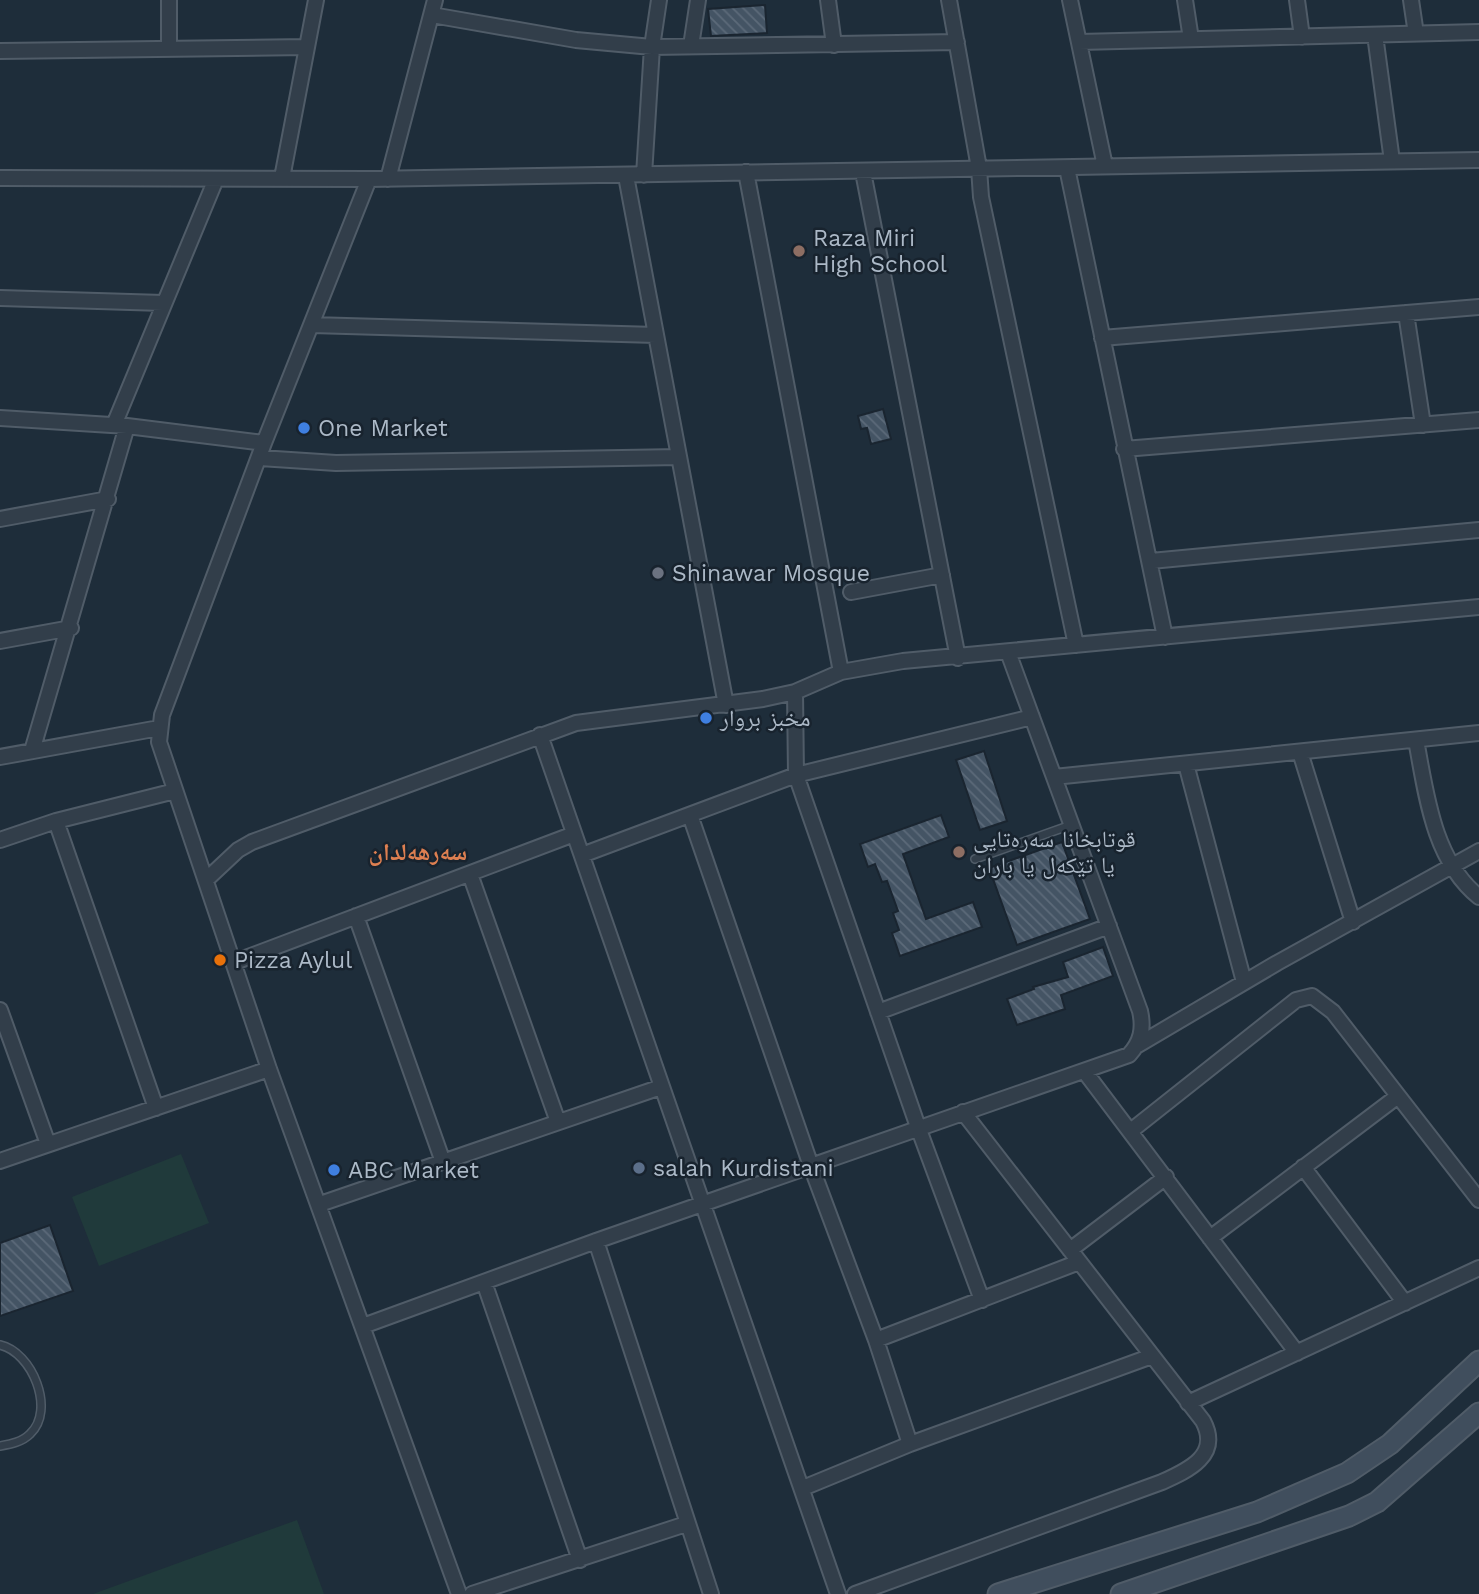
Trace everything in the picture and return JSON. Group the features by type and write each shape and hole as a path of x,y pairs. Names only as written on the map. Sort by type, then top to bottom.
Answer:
{"main road":[{"path":"998,1594 1257,1513 1347,1473 1390,1444 1479,1361"},
{"path":"1121,1594 1349,1516 1377,1502 1479,1413"}],"street":[{"path":"169,0 169,48"},
{"path":"282,178 316,0"},
{"path":"388,179 435,0"},
{"path":"644,176 652,47 659,0"},
{"path":"691,46 698,0"},
{"path":"828,0 834,45"},
{"path":"949,0 979,168 981,197 1076,645"},
{"path":"1070,0 1105,166"},
{"path":"1185,0 1191,40"},
{"path":"1297,0 1302,37"},
{"path":"1411,0 1416,34"},
{"path":"432,15 576,40 652,47 957,42"},
{"path":"1079,42 1479,32"},
{"path":"1375,35 1392,161"},
{"path":"0,51 307,47"},
{"path":"0,178 388,179 644,176 1479,160"},
{"path":"1067,168 1165,637"},
{"path":"746,172 841,672"},
{"path":"863,172 958,658"},
{"path":"626,176 726,705"},
{"path":"32,751 108,499 121,426 163,303 216,179"},
{"path":"369,179 264,443 159,728 162,754 235,962 269,1069 459,1594"},
{"path":"0,298 163,303"},
{"path":"1102,338 1479,307"},
{"path":"1406,313 1423,425"},
{"path":"312,325 656,335"},
{"path":"0,418 121,426 264,443"},
{"path":"1124,449 1479,420"},
{"path":"260,458 336,463 679,457"},
{"path":"0,519 108,499"},
{"path":"1151,561 1479,530"},
{"path":"851,592 942,575"},
{"path":"206,880 237,850 252,842 576,723 726,705 795,692 841,672 903,661 958,658 1479,607"},
{"path":"0,640 71,628"},
{"path":"1008,652 1140,1011 1142,1033 1138,1045"},
{"path":"795,692 796,775 918,1127 982,1300"},
{"path":"582,855 796,775 1032,717"},
{"path":"0,757 159,728"},
{"path":"1054,778 1479,733"},
{"path":"540,735 701,1204 752,1338 838,1594"},
{"path":"1416,740 1429,812 1452,865 1479,897"},
{"path":"1300,752 1353,922"},
{"path":"1186,764 1244,982"},
{"path":"0,840 56,821 175,791"},
{"path":"690,815 811,1166 876,1340 910,1444"},
{"path":"56,821 156,1108"},
{"path":"235,962 574,834"},
{"path":"363,1326 918,1127 1120,1061 1138,1045 1244,982 1479,851"},
{"path":"470,874 558,1122"},
{"path":"356,916 443,1162"},
{"path":"878,1012 1109,926"},
{"path":"1132,1130 1296,1000 1306,996 1319,1000 1333,1012 1479,1200"},
{"path":"0,1010 48,1144"},
{"path":"0,1161 269,1069"},
{"path":"1085,1072 1132,1130 1297,1353"},
{"path":"320,1204 661,1087"},
{"path":"1210,1238 1398,1096"},
{"path":"855,1594 1162,1482 1188,1469 1202,1458 1209,1442 1208,1432 1188,1403 963,1112"},
{"path":"1303,1167 1405,1303"},
{"path":"876,1340 982,1300 1075,1256 1166,1177"},
{"path":"596,1241 711,1594"},
{"path":"1188,1403 1479,1268"},
{"path":"484,1282 580,1560"},
{"path":"803,1488 910,1444 1152,1356"},
{"path":"472,1594 687,1524"}],"lane":[{"path":"975,859 1071,825"},
{"path":"0,1345 13,1350 28,1365 41,1401 41,1413 31,1434 21,1441 0,1446"}],"green space":[{"path":"181,1154 209,1223 99,1266 72,1197"},
{"path":"297,1520 324,1594 93,1594"}],"building":[{"path":"765,5 767,33 711,36 708,9"},
{"path":"883,409 891,439 871,444 867,428 861,429 858,416"},
{"path":"984,751 1007,821 980,830 956,760"},
{"path":"941,815 949,837 903,854 926,919 973,902 982,927 900,956 892,933 899,930 893,913 898,911 887,881 882,882 875,864 868,867 860,844"},
{"path":"1062,842 1090,919 1017,945 989,868"},
{"path":"1103,947 1113,976 1061,995 1065,1009 1017,1025 1007,999 1034,989 1033,987 1068,977 1063,962"},
{"path":"50,1225 73,1291 0,1316 0,1243"}],"place":[{"name":"Raza Miri High School","path":"799,251"},
{"name":"One Market","path":"304,428"},
{"name":"Shinawar Mosque","path":"658,573"},
{"name":"مخبز بروار","path":"706,718"},
{"name":"قوتابخانا سەرەتایی یا تێکەل یا باران","path":"959,852"},
{"name":"Pizza Aylul","path":"220,960"},
{"name":"salah Kurdistani","path":"639,1168"},
{"name":"ABC Market","path":"334,1170"}],"district":[{"name":"سەرهەلدان","path":"418,852"}]}
